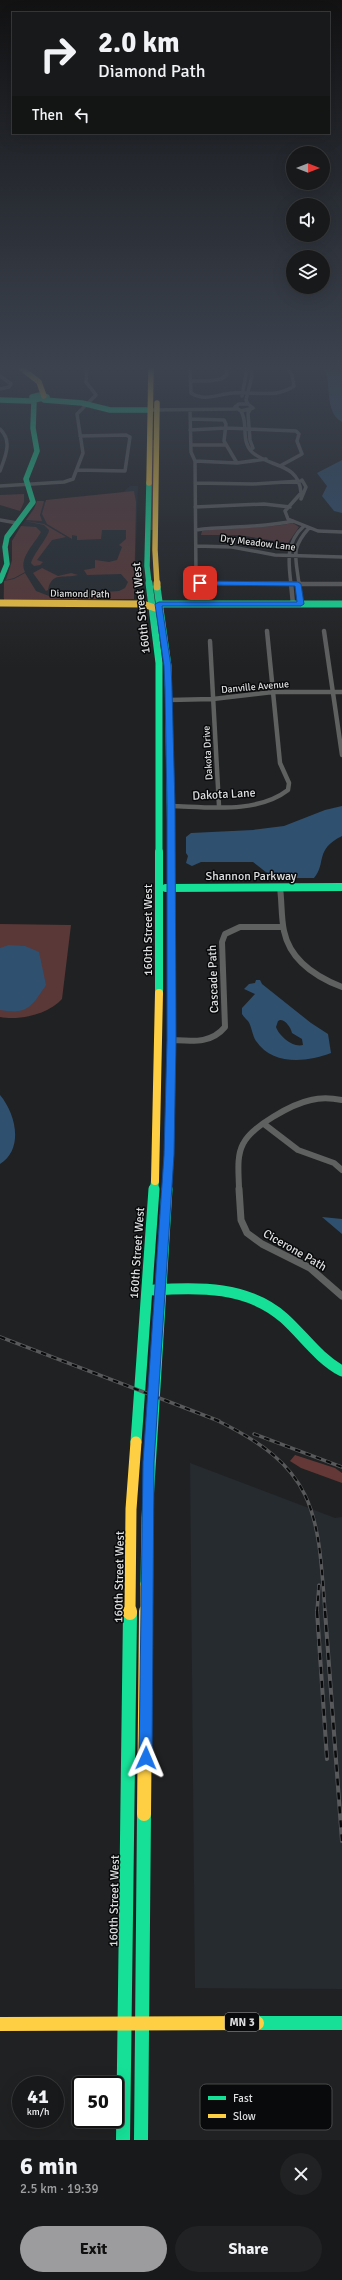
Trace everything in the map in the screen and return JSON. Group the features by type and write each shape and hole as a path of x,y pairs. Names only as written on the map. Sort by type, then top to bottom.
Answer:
{"main road":[{"path":"0,581 6,566 6,540 34,501 29,489 27,477 31,468"},
{"name":"160th Street West","path":"142,2140 147,1518 169,1155 172,1040 169,700 164,640 154,601 152,580 148,574 152,468"},
{"name":"160th Street West","path":"122,2140 131,1509 156,1153 160,888 159,665 155,604 154,468"},
{"path":"0,569 6,561"},
{"path":"0,599 5,603"},
{"name":"Diamond Path","path":"5,603 342,604"},
{"path":"159,665 162,672 164,699 169,700"},
{"name":"Shannon Parkway","path":"160,888 342,887"},
{"path":"147,1290 225,1291 255,1299 281,1315 316,1355 342,1371"},
{"name":"MN 3","path":"0,2024 342,2023"}],"street":[{"path":"0,486 29,489 68,481 72,479 77,470 125,471 127,468"},
{"path":"195,468 196,575 200,583 342,584"},
{"path":"285,468 299,479 301,488 300,493 285,513 288,519 309,528 342,532"},
{"path":"195,481 238,483 299,479"},
{"path":"195,507 264,504 290,507"},
{"path":"0,520 17,523"},
{"path":"196,530 228,526 269,526 293,521"},
{"path":"297,604 292,583 289,556 291,539 304,526"},
{"path":"297,604 298,584 295,547 298,540 309,528"},
{"name":"Dry Meadow Lane","path":"196,546 232,547 289,556 342,557"},
{"path":"267,631 273,692"},
{"path":"324,631 342,755"},
{"name":"Dakota Drive","path":"210,641 218,806"},
{"name":"Danville Avenue","path":"169,700 213,699 273,692 342,692"},
{"name":"Dakota Lane","path":"171,806 246,805 277,798 286,793 289,785 280,763 273,692"},
{"path":"280,888 283,927 287,942 300,960 319,976 342,987"},
{"name":"Cascade Path","path":"172,1040 207,1040 218,1035 224,1027 222,942 225,934 240,927 283,927"},
{"name":"Cicerone Path","path":"342,1100 320,1098 302,1101 290,1106 244,1140 239,1151 243,1225 253,1238 305,1265 324,1278 342,1296"},
{"path":"264,1124 298,1150 334,1163 342,1170"}],"shaded area":[{"path":"151,468 154,468 153,530 149,530"},
{"path":"130,486 138,486 134,599 10,600 3,598 4,581 12,559 12,541 37,503 122,493"},
{"path":"134,491 136,502 134,599 4,600 4,581 14,579 25,573 36,591 49,596 119,591 125,588 128,582 121,574 87,575 84,570 95,568 95,560 109,562 117,560 122,547 119,545 126,539 126,530 102,530 101,539 77,540 77,536 72,535 72,539 47,524 42,514 46,500"},
{"path":"24,494 24,502 20,511 0,505 0,495"},
{"path":"37,501 44,501 40,515 42,521 26,520 34,509"},
{"path":"25,521 44,524 66,537 52,540 37,560 43,562 40,565 34,566 31,563 49,530 44,525"},
{"path":"293,523 299,527 288,543 239,535 201,535 202,531"},
{"path":"21,526 36,527 41,532 25,557 23,567 25,572 14,578 6,580 12,561 12,541"},
{"path":"42,568 58,576 71,573 78,575 55,578 52,580 48,590 46,591 33,573"},
{"path":"0,924 71,925 62,999 50,1009 25,1017 0,1017"},
{"path":"295,1455 335,1468 342,1473 342,1483 301,1468 290,1461"},
{"path":"190,1463 335,1518 342,1517 342,1989 195,1988"}],"water":[{"path":"327,468 342,468 342,513 334,511 322,496 327,486 317,473"},
{"path":"342,806 342,836 333,841 324,851 320,867 314,878 289,878 267,873 253,862 201,862 192,866 186,863 188,856 186,853 186,837 191,833 253,830 284,826 325,810"},
{"path":"9,945 25,946 39,952 46,985 33,1003 23,1010 0,1010 0,948"},
{"path":"256,980 260,980 262,984 311,1023 328,1034 331,1053 301,1060 291,1060 272,1055 263,1049 256,1041 248,1021 242,1014 242,1008 255,994 244,989 249,984 255,983","holes":["282,1020 288,1025 292,1033 302,1039 303,1045 295,1045 280,1034 276,1027 278,1021"]},
{"path":"0,1095 6,1103 13,1121 15,1141 8,1158 0,1164"},
{"path":"322,1217 342,1219 342,1234"}],"railway":[{"path":"0,1337 215,1419"},
{"path":"215,1419 219,1421"},
{"path":"215,1419 247,1437 273,1455 292,1474 305,1494 313,1518 319,1545 325,1612"},
{"path":"254,1434 342,1467"},
{"path":"317,1612 319,1585"},
{"path":"325,1611 342,1841"},
{"path":"317,1612 327,1759"}],"traffic: fast":[{"path":"0,581 7,564 5,547 7,537 33,502 26,479 30,468"},
{"path":"149,483 147,566 159,663 160,698 159,993"},
{"path":"157,587 168,666 171,872"},
{"path":"159,604 342,604"},
{"path":"166,888 342,887"},
{"path":"146,1584 147,1518 169,1151"},
{"path":"136,1442 155,1181"},
{"path":"154,1290 206,1289 240,1294 256,1300 270,1307 284,1318 317,1354 342,1371"},
{"path":"123,2140 130,1613"},
{"path":"141,2140 144,1814"},
{"path":"257,2023 342,2023"}],"traffic: slow":[{"path":"149,468 149,483"},
{"path":"156,468 155,550 157,587"},
{"path":"0,603 143,604 155,608"},
{"path":"169,1151 172,1040 171,872"},
{"path":"155,1181 159,993"},
{"path":"130,1613 131,1509 136,1442"},
{"path":"144,1814 146,1584"},
{"path":"0,2024 257,2023"}],"route":[{"path":"146,1758 147,1518 149,1462 169,1155 172,1040 171,806 168,666 159,604 301,604 298,584 200,583"}]}
